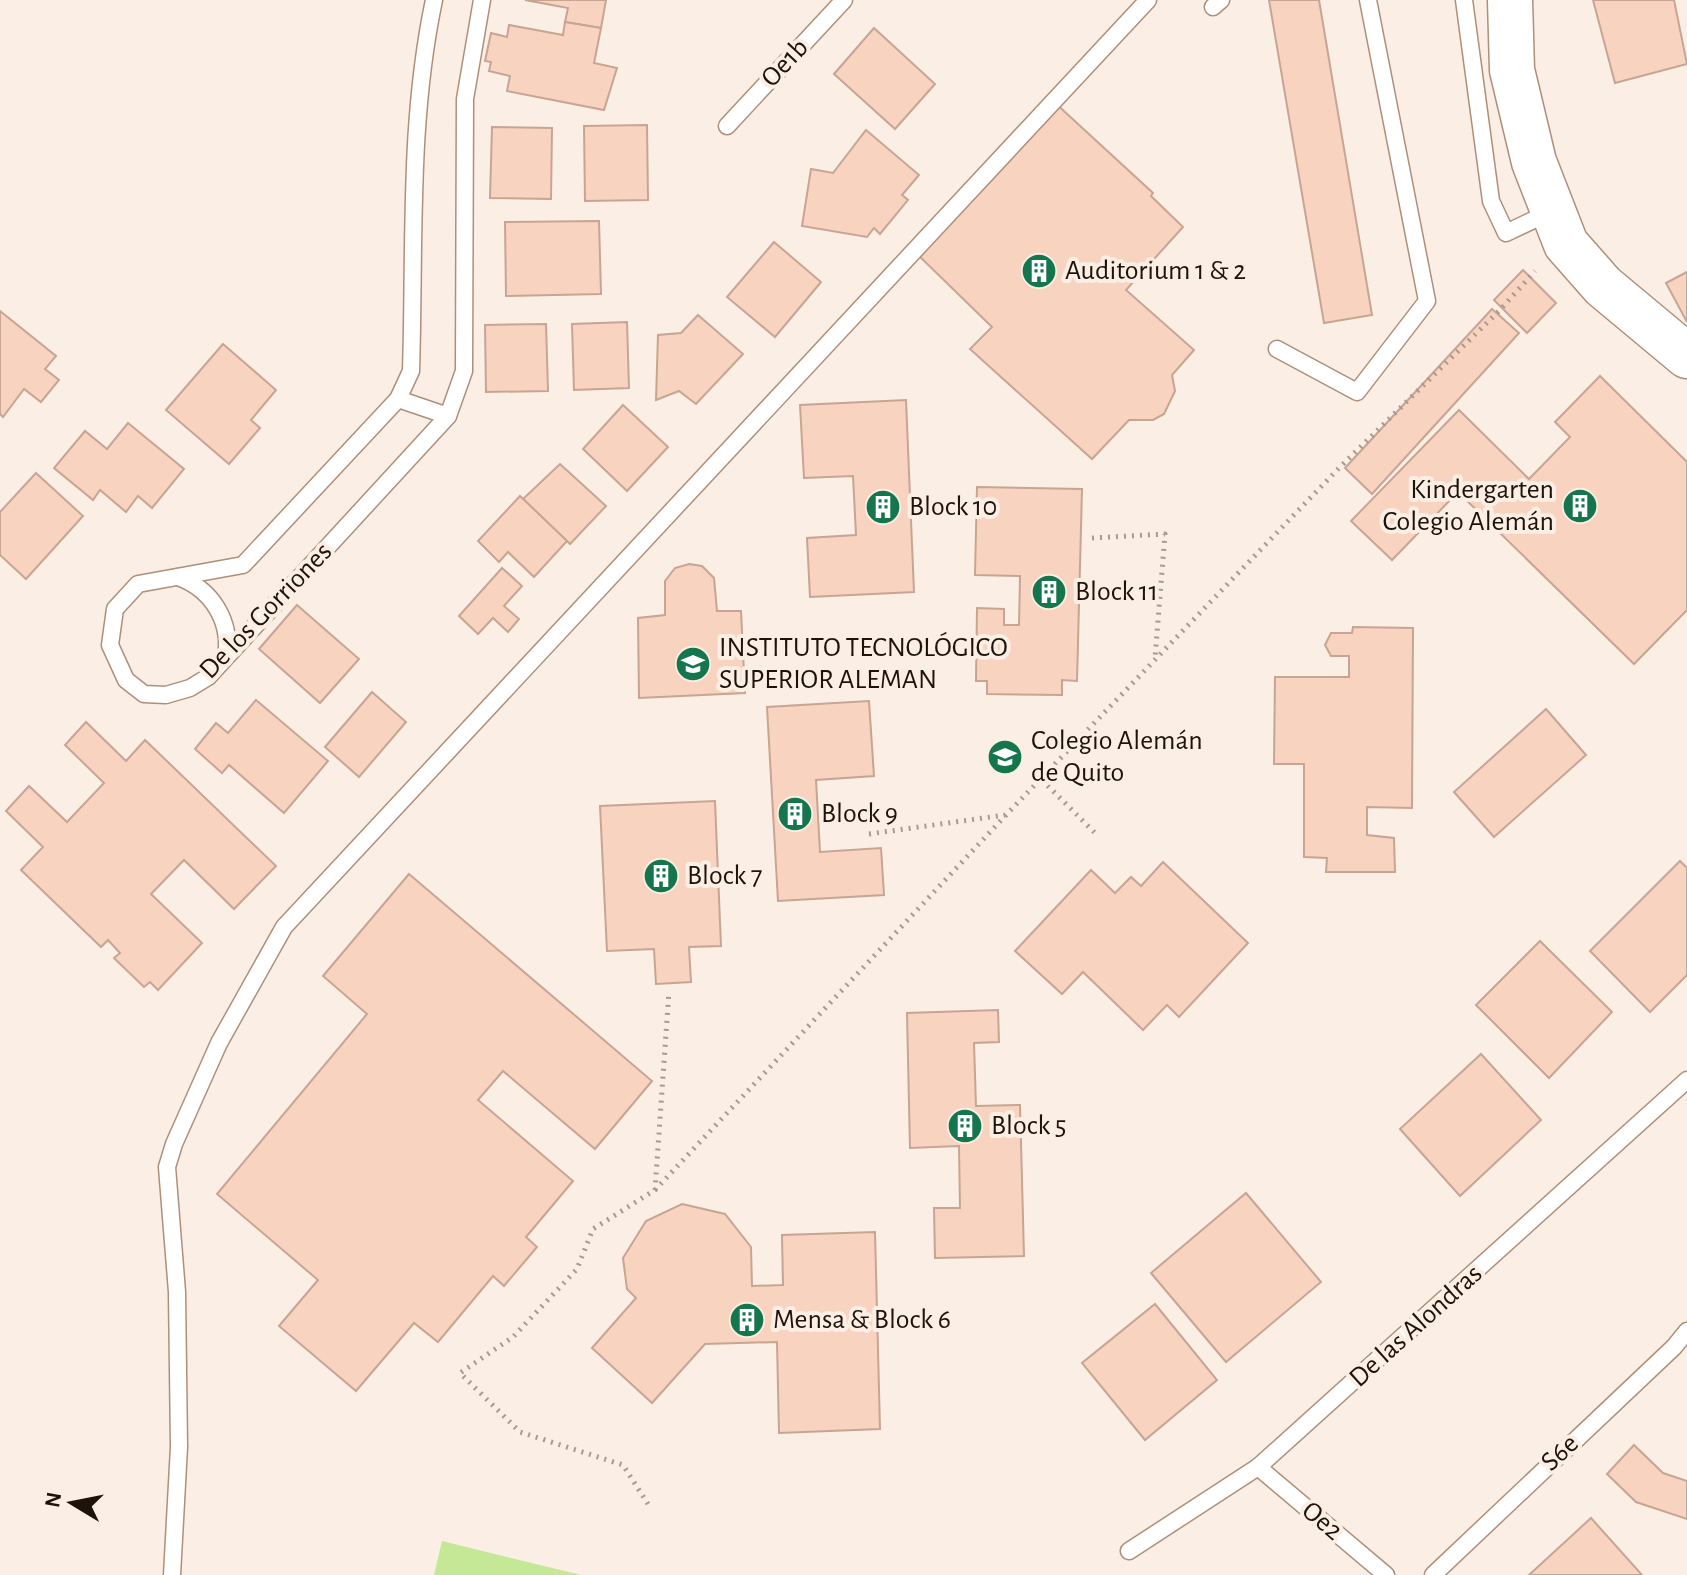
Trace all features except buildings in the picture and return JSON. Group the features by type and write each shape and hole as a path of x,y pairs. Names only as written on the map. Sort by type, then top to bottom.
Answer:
{"street":[{"path":"1510,0 1512,70 1534,162 1550,211 1566,244 1603,286 1687,356"}],"lane":[{"name":"De los Gorriones","path":"434,0 423,49 414,132 411,371 398,399 243,565 138,584 115,609 110,645 126,680 144,694 166,695 190,688 208,677 448,416 464,371 465,99 482,0"},
{"name":"Oe1b","path":"727,126 844,0"},
{"path":"172,1575 179,1447 177,1292 167,1167 174,1144 219,1043 277,938 1148,0"},
{"path":"1277,349 1357,392 1427,301 1368,0"},
{"path":"1464,0 1491,201 1506,233 1550,211"},
{"path":"398,399 448,416"},
{"path":"175,576 194,583 213,602 229,638 226,657"},
{"name":"De las Alondras","path":"1129,1551 1258,1467 1687,1080"},
{"name":"S6e","path":"1433,1575 1674,1347 1687,1331"},
{"name":"Oe2","path":"1258,1467 1386,1575"}],"path":[{"path":"648,1504 623,1465 520,1432 460,1373 513,1337 577,1269 593,1229 655,1190 1155,659 1339,468 1500,310 1538,267"},
{"path":"1092,538 1165,534 1155,659"},
{"path":"1042,780 1095,833"},
{"path":"869,834 1006,815"},
{"path":"655,1190 669,991"}],"green space":[{"path":"442,1541 581,1575 434,1575"}],"place":[{"name":"Auditorium 1 & 2","path":"1039,271"},
{"name":"Kindergarten Colegio Alemán","path":"1580,506"},
{"name":"Block 10","path":"883,507"},
{"name":"Block 11","path":"1049,592"},
{"name":"INSTITUTO TECNOLÓGICO SUPERIOR ALEMAN","path":"693,664"},
{"name":"Colegio Alemán de Quito","path":"1005,757"},
{"name":"Block 9","path":"795,814"},
{"name":"Block 7","path":"661,876"},
{"name":"Block 5","path":"965,1126"},
{"name":"Mensa & Block 6","path":"747,1320"}]}
